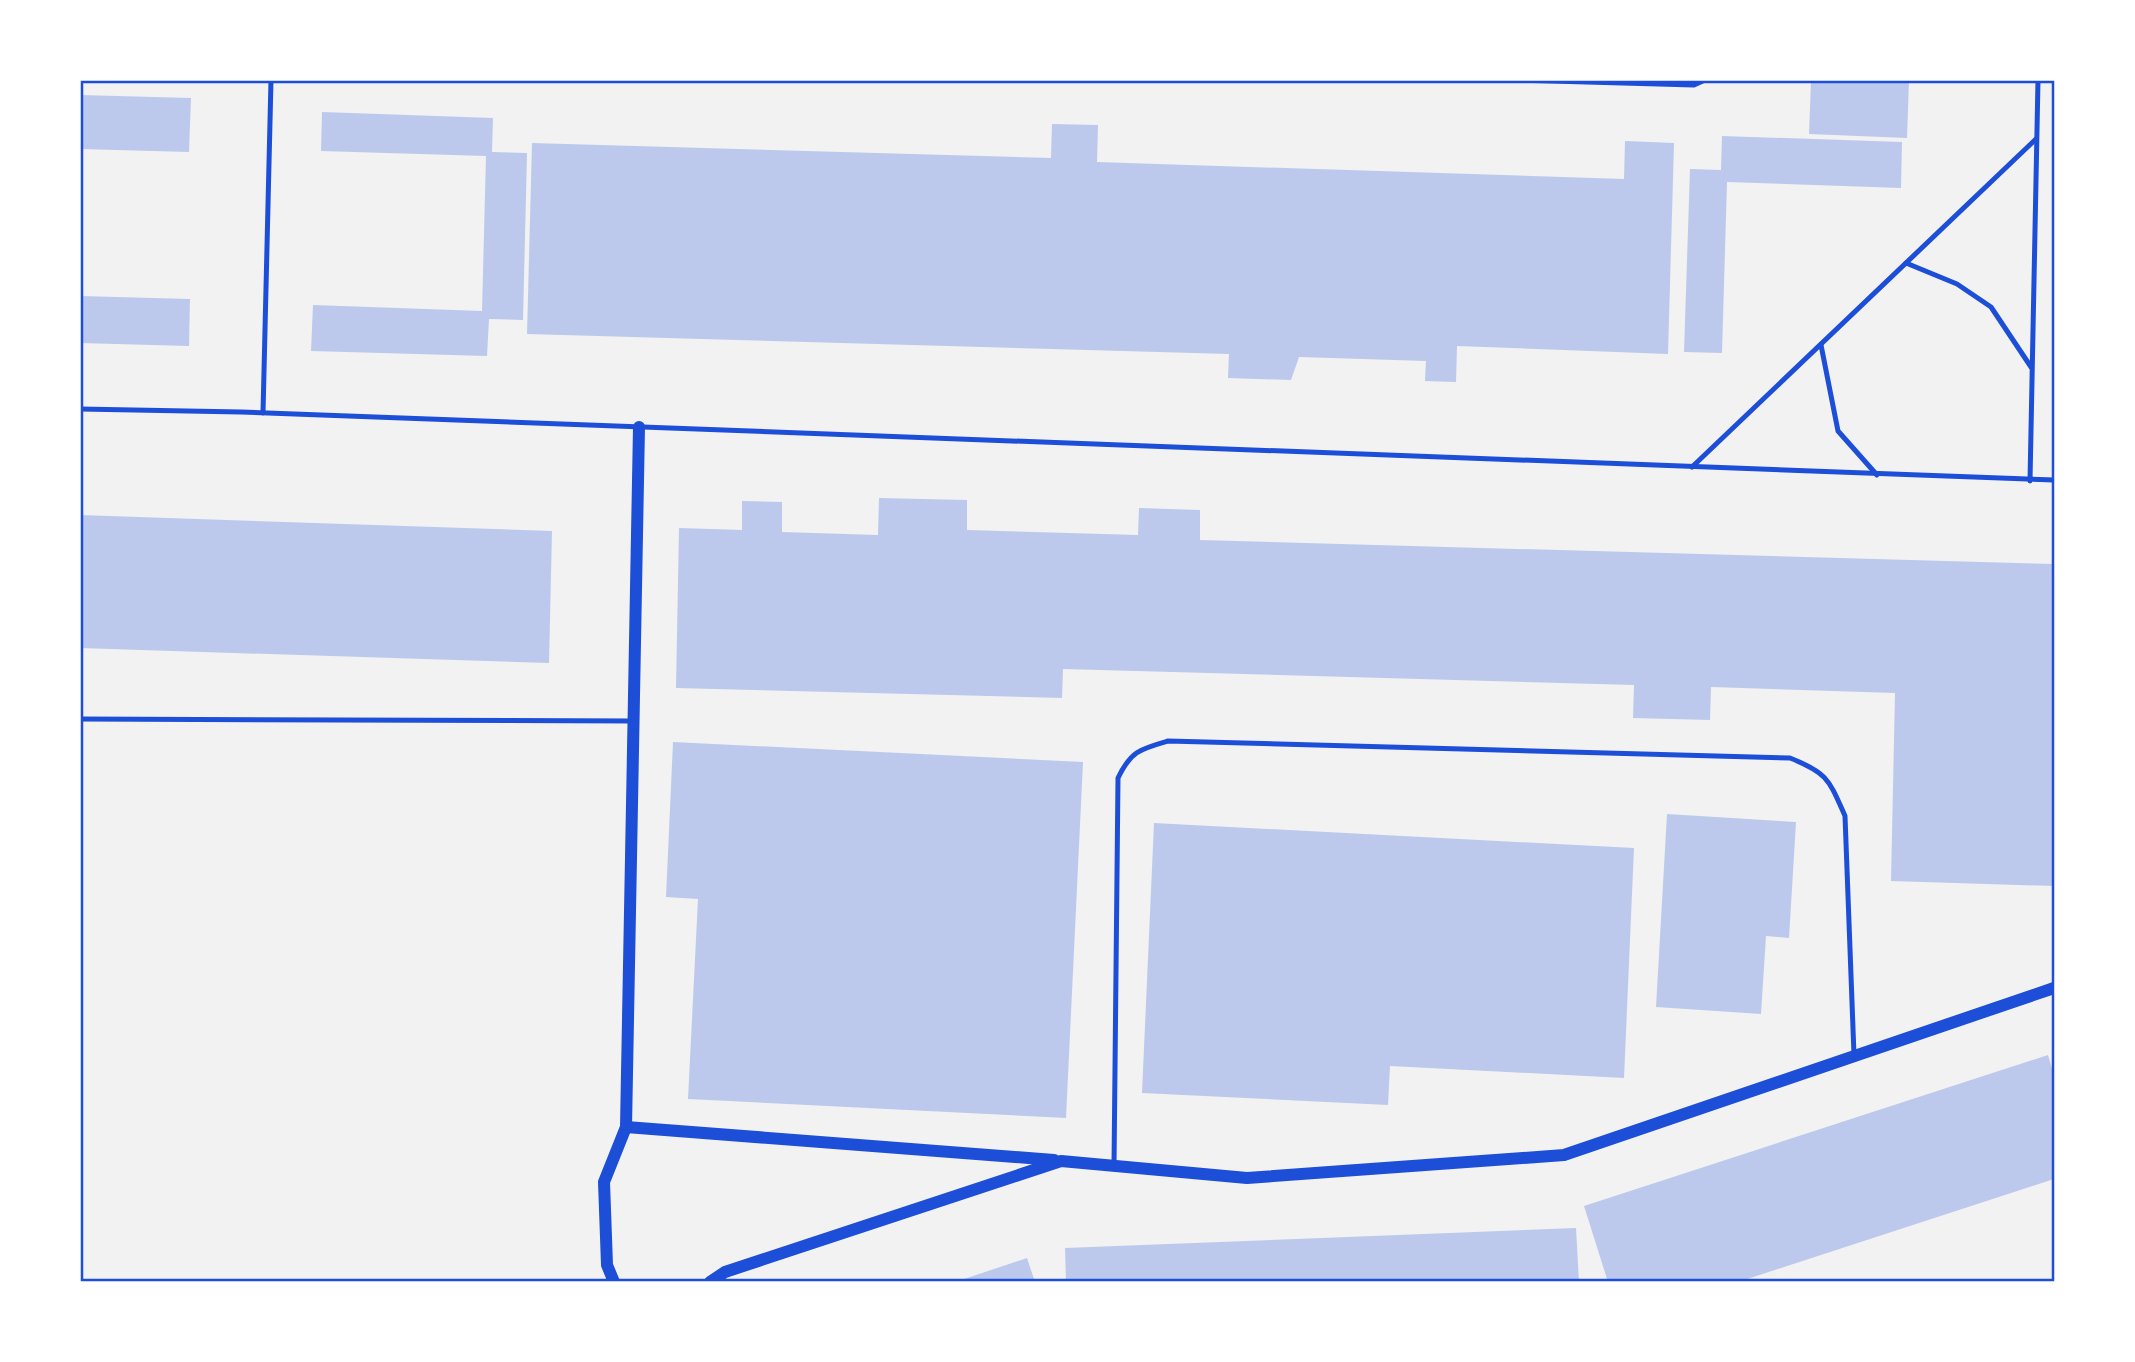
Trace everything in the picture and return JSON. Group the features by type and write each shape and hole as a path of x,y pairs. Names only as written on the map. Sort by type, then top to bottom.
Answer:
{"street":[{"path":"614,1282 607,1265 604,1182 626,1127 639,427"},
{"path":"626,1127 1247,1178 1564,1155 2054,988"},
{"path":"710,1282 725,1272 1061,1161"}],"lane":[{"path":"263,413 271,80"},
{"path":"1515,80 1694,85 1705,80"},
{"path":"2030,481 2038,80"},
{"path":"1692,467 2036,139"},
{"path":"1906,263 1957,284 1991,307 2032,368"},
{"path":"1821,345 1838,431 1877,475"},
{"path":"80,409 242,412 2054,481"},
{"path":"80,719 633,721"},
{"path":"1114,1166 1118,778 1127,760 1143,748 1168,741 1790,758 1815,768 1832,785 1845,816 1854,1056"}],"building":[{"path":"1811,80 1909,80 1907,138 1809,134"},
{"path":"80,95 191,98 189,152 80,149"},
{"path":"322,112 493,118 492,152 527,153 523,320 489,319 487,356 311,351 313,305 482,311 486,156 321,151"},
{"path":"1052,124 1098,125 1097,162 1624,179 1625,141 1674,143 1668,354 1457,346 1456,382 1425,381 1426,361 1299,357 1291,380 1228,378 1229,354 527,334 532,143 1051,158"},
{"path":"1722,136 1902,142 1901,188 1727,182 1722,353 1684,352 1690,169 1721,170"},
{"path":"80,296 190,299 189,346 80,343"},
{"path":"879,498 967,500 967,530 1138,535 1139,508 1200,510 1200,540 2054,564 2054,886 1891,881 1895,693 1711,687 1710,720 1633,718 1634,685 1063,669 1062,698 676,688 679,528 742,530 742,501 782,502 782,532 878,535"},
{"path":"80,515 552,531 549,663 80,648"},
{"path":"673,742 1083,762 1066,1118 688,1099 698,899 666,897"},
{"path":"1667,814 1796,822 1789,938 1766,936 1761,1014 1656,1007"},
{"path":"1154,823 1634,848 1624,1078 1390,1066 1388,1105 1142,1093"},
{"path":"2048,1055 2054,1076 2054,1179 1738,1282 1608,1282 1584,1206"},
{"path":"1576,1228 1579,1282 1066,1282 1065,1248"},
{"path":"1027,1258 1035,1282 958,1282 958,1281"}]}
